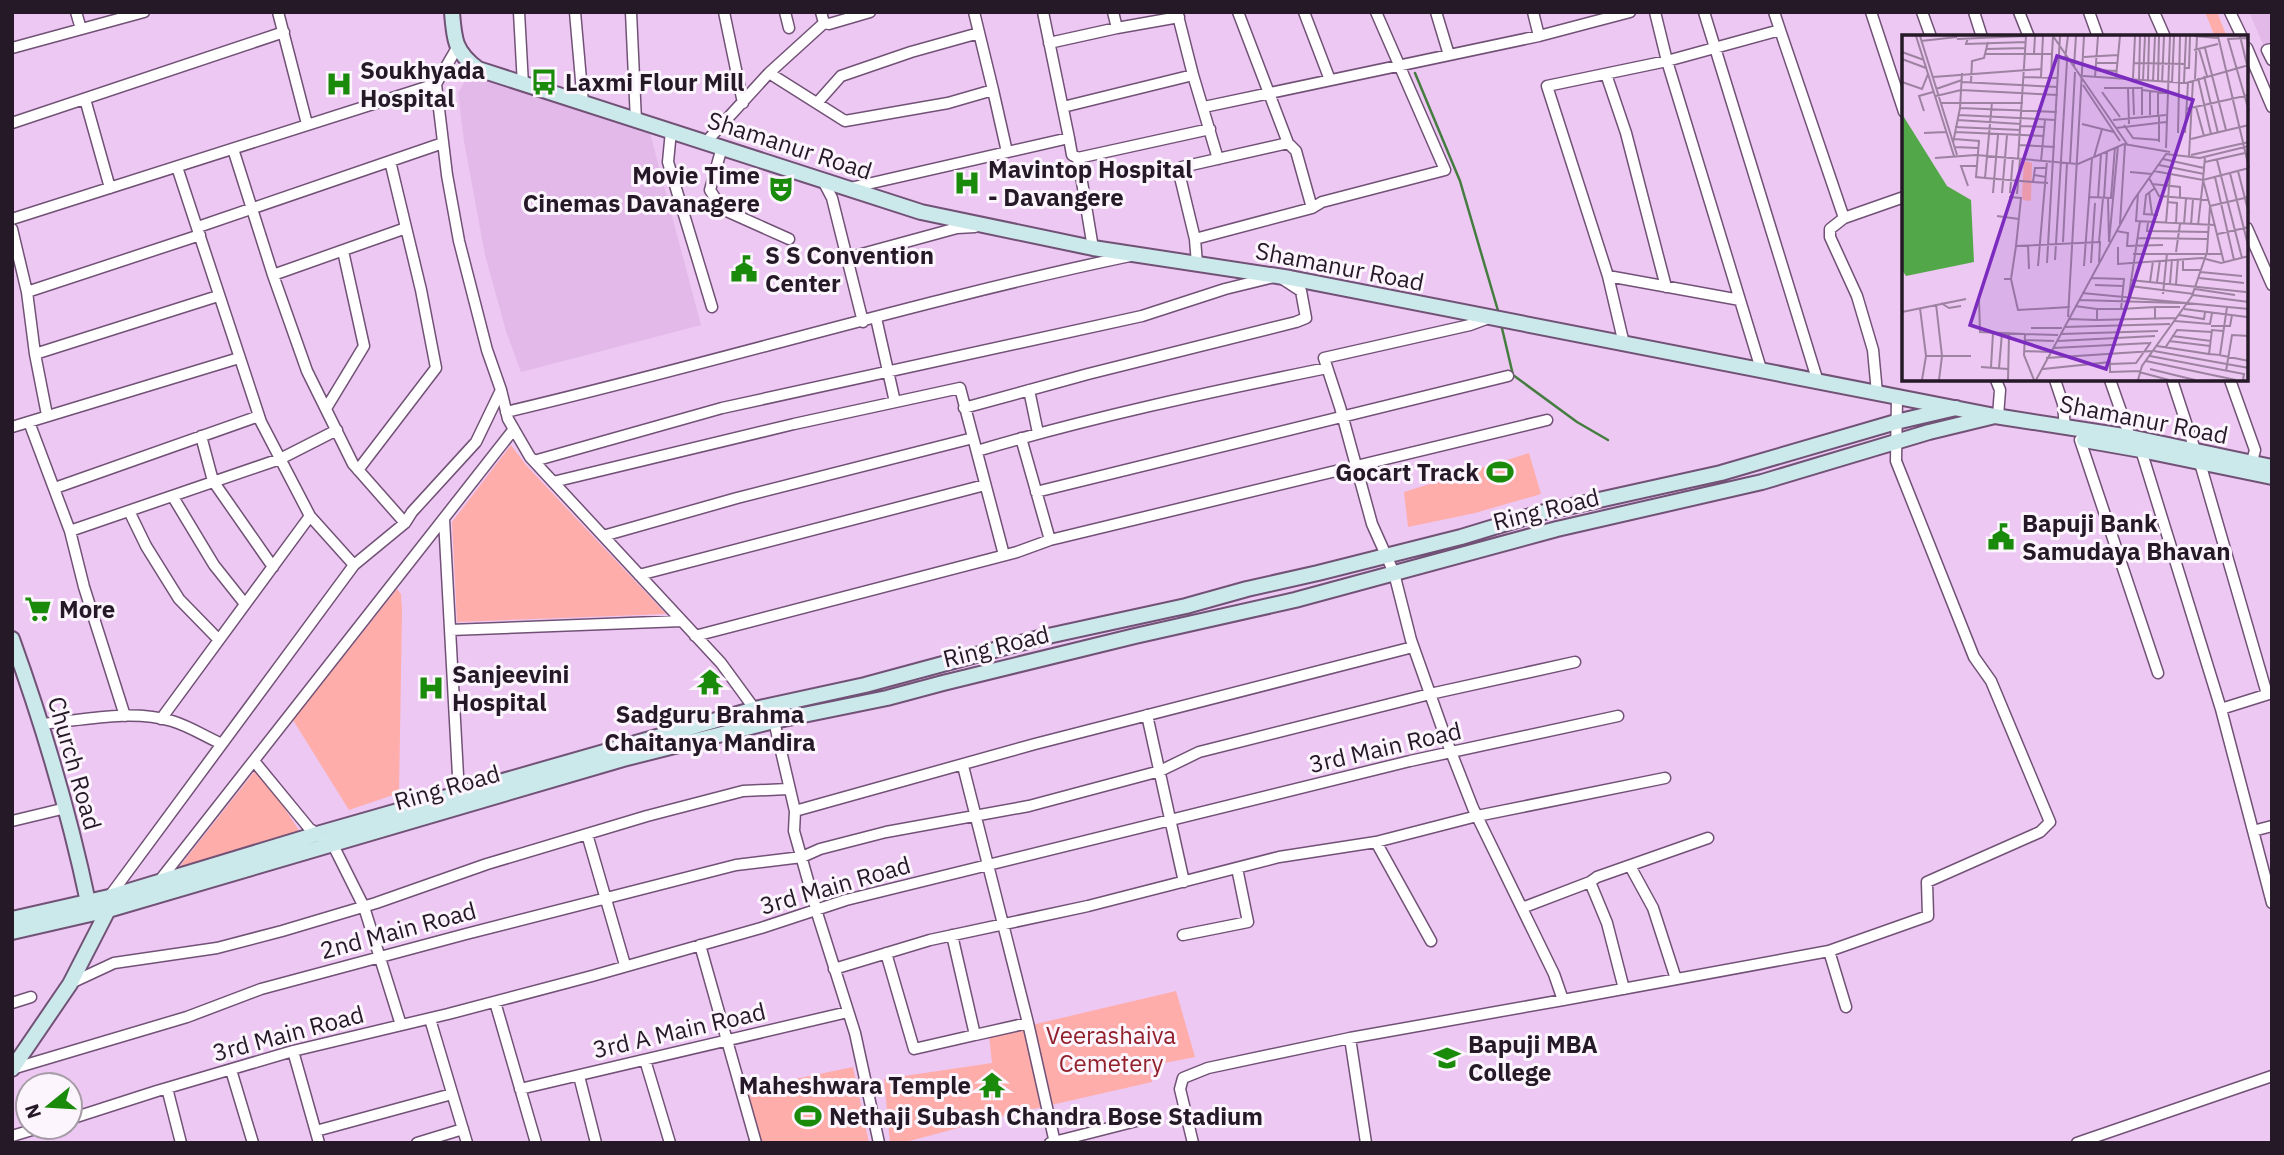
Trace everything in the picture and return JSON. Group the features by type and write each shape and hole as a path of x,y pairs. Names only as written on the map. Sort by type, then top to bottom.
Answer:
{"main road":[{"path":"452,12 458,46"},
{"name":"Shamanur Road","path":"458,46 464,58 478,69 921,212 1093,248 1278,276 1761,369 1956,408 2080,440 2198,457"},
{"name":"Ring Road","path":"12,919 88,902 108,904 159,882 317,834 755,709 865,685 1039,638 1186,606 1461,537 1540,513 1721,472 1896,422 1956,408"},
{"name":"Shamanur Road","path":"1932,414 1991,417 2130,437 2198,457 2250,468 2272,477"},
{"name":"Ring Road","path":"12,932 333,845 623,760 774,721 874,702 943,682 1295,600 1597,519 1762,482 1991,417"},
{"name":"Shamanur Road","path":"2250,468 2272,467"},
{"name":"Church Road","path":"13,643 42,724 66,808 88,902"},
{"path":"12,1069 70,984 108,904"}],"street":[{"path":"76,12 81,29"},
{"path":"12,48 144,12"},
{"path":"278,12 307,124"},
{"path":"519,12 523,85"},
{"path":"575,12 583,103"},
{"path":"631,12 636,121"},
{"path":"724,12 743,103"},
{"path":"785,12 789,29"},
{"path":"706,142 822,18 829,24 870,12"},
{"path":"974,12 1007,152"},
{"path":"1043,12 1072,155 1079,158 1210,129"},
{"path":"1113,12 1117,28"},
{"path":"1238,12 1288,143 1296,150 1312,208"},
{"path":"1304,12 1329,80"},
{"path":"1195,239 1445,170 1377,12"},
{"path":"1436,12 1450,55"},
{"path":"1533,12 1539,36"},
{"path":"1203,107 1539,36 1588,17 1630,12"},
{"path":"1655,12 1667,61 1761,369"},
{"path":"1704,12 1818,382"},
{"path":"1774,12 1844,218"},
{"path":"1871,12 1902,106"},
{"path":"1922,12 1930,35"},
{"path":"1974,12 1981,35"},
{"path":"2019,12 2028,35"},
{"path":"2089,12 2097,35"},
{"path":"2230,12 2241,35"},
{"path":"2155,13 2164,35"},
{"path":"1049,43 1178,15 1218,159"},
{"path":"1624,344 1608,276 1547,86 1667,61 1780,30"},
{"path":"12,123 284,32"},
{"path":"817,103 842,76 911,52 979,33"},
{"path":"458,46 436,83 443,143 459,241 486,350 506,412 534,461 721,663 759,715 774,721 795,811 794,831 848,1012 879,1143"},
{"path":"2272,48 2267,50 2272,60"},
{"path":"2249,53 2272,107"},
{"path":"769,73 845,121 948,103 993,90"},
{"path":"1606,74 1626,133 1666,287"},
{"path":"1063,107 1193,75"},
{"path":"12,219 436,83"},
{"path":"85,99 110,188"},
{"path":"671,131 668,162 712,307"},
{"path":"850,188 1069,138"},
{"path":"27,292 199,231 253,208 443,143"},
{"path":"1197,264 1195,239 1180,177 1182,167 1288,143"},
{"path":"722,147 710,190 722,209 789,239"},
{"path":"233,149 307,371 353,464 405,523"},
{"path":"1079,158 1093,248"},
{"path":"358,470 436,368 421,290 390,161"},
{"path":"177,167 259,416 310,516 354,565"},
{"path":"821,178 832,198 863,322"},
{"path":"1877,393 1873,350 1857,296 1830,237 1830,229 1844,218 1902,198"},
{"path":"847,258 957,228 995,226"},
{"path":"273,275 406,228"},
{"path":"12,229 27,292 47,415"},
{"path":"2249,233 2272,285"},
{"path":"327,407 364,346 343,251"},
{"path":"506,412 1015,281 1138,254"},
{"path":"534,461 722,408 1142,316 1225,289 1278,276 1301,291 1306,318 1296,323 964,408"},
{"path":"1608,276 1740,300"},
{"path":"35,354 218,296"},
{"path":"876,318 895,402"},
{"path":"1496,319 1324,358 1372,524 1394,573 1413,648 1451,752 1476,816 1554,974 1563,1000"},
{"path":"12,427 239,358"},
{"path":"977,451 1038,433 1217,390 1327,368"},
{"path":"1036,492 1508,376"},
{"path":"1991,417 2000,390 1997,382"},
{"path":"2056,382 2063,404 2065,428"},
{"path":"2111,382 2130,437"},
{"path":"2173,382 2269,694 2221,709"},
{"path":"2231,382 2255,450 2250,468"},
{"path":"553,482 960,388 1004,555"},
{"path":"108,904 354,565 405,523 476,442 501,390"},
{"path":"1029,390 1038,433"},
{"path":"1193,1143 1180,1089 1183,1077 1208,1068 1350,1038 1829,951 1928,916 1927,882 2040,832 2050,822 1991,681 1974,657 1896,461 1897,397"},
{"path":"55,488 259,416"},
{"path":"695,636 1004,555 1050,540 1547,420"},
{"path":"29,422 70,531 84,587 125,716"},
{"path":"159,882 514,429"},
{"path":"70,531 280,459 337,430"},
{"path":"201,436 213,481 273,567"},
{"path":"603,536 737,498 973,438"},
{"path":"1021,438 1050,540"},
{"path":"2080,440 2158,673"},
{"path":"2141,450 2221,709 2270,886 2272,903"},
{"path":"639,575 985,485"},
{"path":"173,497 214,565 245,604"},
{"path":"129,511 146,546 179,599 218,639"},
{"path":"161,719 310,516"},
{"path":"443,519 459,794"},
{"path":"450,630 682,621"},
{"path":"795,811 1035,744 1413,648"},
{"name":"2nd Main Road","path":"12,1069 187,1017 261,989 378,957 736,865 802,857 820,849 886,832 1029,807 1160,771 1199,752 1430,694 1575,662"},
{"path":"1147,715 1184,882"},
{"path":"42,724 125,716 161,719 174,722 222,744"},
{"name":"3rd Main Road","path":"84,1115 293,1051 495,1002 700,945 846,900 1123,830 1170,821 1229,804 1618,716"},
{"path":"254,761 317,834 333,845 364,907 401,1025"},
{"path":"963,766 1028,1023 1053,1142 1156,1116"},
{"path":"834,969 952,935 1184,882 1279,857 1376,842 1476,816 1665,778"},
{"path":"70,984 114,963 218,948 364,907 487,864 587,834 743,791 788,789"},
{"path":"12,821 66,808"},
{"path":"2253,831 2272,826"},
{"path":"587,834 625,965"},
{"path":"1522,908 1597,877 1708,838"},
{"path":"1376,842 1431,940"},
{"path":"1630,866 1653,908 1676,979"},
{"path":"1183,935 1248,922 1237,868"},
{"path":"1590,882 1607,923 1624,989"},
{"path":"952,935 975,1035"},
{"path":"700,945 756,1143"},
{"path":"1829,951 1846,1007"},
{"path":"886,953 914,1049 1028,1023"},
{"path":"12,1003 31,998"},
{"path":"495,1002 536,1143"},
{"name":"3rd A Main Road","path":"520,1089 848,1012"},
{"path":"430,1019 467,1143"},
{"path":"1350,1038 1366,1143"},
{"path":"293,1051 319,1143"},
{"path":"645,1060 670,1143"},
{"path":"231,1070 253,1143"},
{"path":"579,1076 596,1143"},
{"path":"2077,1143 2272,1076"},
{"path":"167,1088 181,1143"},
{"path":"316,1131 452,1094"},
{"path":"418,1143 463,1129"}],"shaded area":[{"path":"2249,12 2272,12 2272,63 2269,58"},
{"path":"469,74 650,133 701,325 521,372 506,331 485,255 464,141 458,93"}],"green space":[{"path":"2205,12 2217,12 2226,35 2214,35"},
{"path":"511,445 526,465 666,614 457,622 452,522"},
{"name":"Gocart Track","path":"1529,453 1541,494 1475,513 1408,527 1404,492"},
{"path":"397,589 401,594 402,612 399,793 349,810 293,720"},
{"path":"258,767 300,832 176,871"},
{"name":"Veerashaiva Cemetery","path":"1176,991 1195,1057 1149,1066 1152,1082 1007,1115 902,1143 890,1143 884,1079 992,1063 989,1035"},
{"name":"Nethaji Subash Chandra Bose Stadium","path":"853,1067 869,1143 761,1143 746,1089"}],"waterway":[{"path":"1415,73 1460,181 1499,314"},
{"path":"1501,324 1513,375 1577,422 1608,440"}],"place":[{"name":"Laxmi Flour Mill","path":"544,82"},
{"name":"Soukhyada Hospital","path":"339,84"},
{"name":"Mavintop Hospital - Davangere","path":"967,183"},
{"name":"Movie Time Cinemas Davanagere","path":"781,189"},
{"name":"S S Convention Center","path":"744,269"},
{"name":"Gocart Track","path":"1500,472"},
{"name":"Bapuji Bank Samudaya Bhavan","path":"2001,537"},
{"name":"More","path":"38,609"},
{"name":"Sadguru Brahma Chaitanya Mandira","path":"710,682"},
{"name":"Sanjeevini Hospital","path":"431,688"},
{"name":"Bapuji MBA College","path":"1447,1058"},
{"name":"Maheshwara Temple","path":"992,1085"},
{"name":"Nethaji Subash Chandra Bose Stadium","path":"808,1116"}]}
